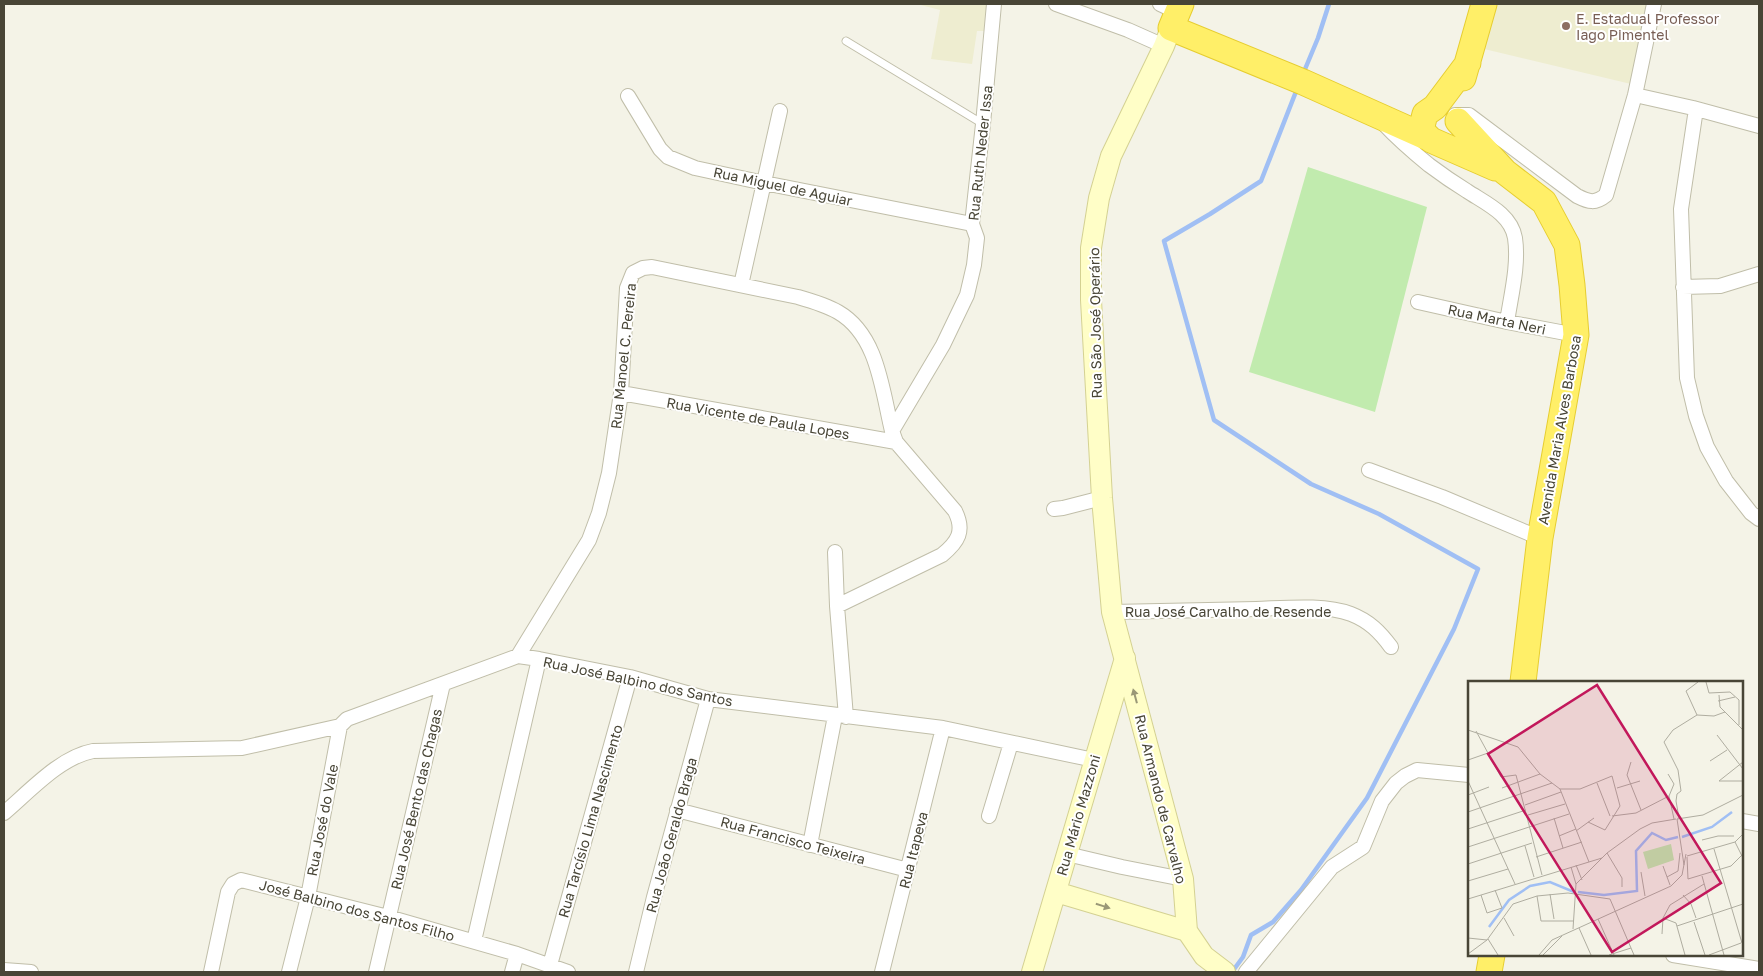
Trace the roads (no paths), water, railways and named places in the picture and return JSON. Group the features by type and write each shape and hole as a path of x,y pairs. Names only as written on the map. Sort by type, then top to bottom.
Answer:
{"highway":[{"path":"1441,121 1468,63 1484,4"},
{"name":"Avenida Maria Alves Barbosa","path":"1171,19 1295,78 1378,114 1441,121 1544,202 1567,245 1576,334 1540,538 1523,681"},
{"path":"1489,972 1492,956"}],"street":[{"name":"Rua Ruth Neder Issa","path":"894,437 943,345 967,295 974,265 977,238 972,224 994,4"},
{"path":"1056,4 1128,30 1171,19"},
{"path":"1441,121 1469,115 1565,188 1590,202 1599,201 1606,195 1635,95 1654,4"},
{"name":"Rua São José Operário","path":"1125,658 1112,612 1102,498 1091,300 1093,240 1099,198 1111,156 1171,19"},
{"path":"1635,95 1759,126"},
{"name":"Rua Miguel de Aguiar","path":"628,96 660,149 668,157 695,168 972,224"},
{"path":"1696,109 1681,209 1688,378 1696,416 1707,447 1726,481 1756,512"},
{"path":"780,111 741,285 819,303 852,321 874,356 894,437 955,511 960,522 959,532 954,545 942,555 837,606"},
{"name":"Avenida Maria Alves Barbosa","path":"1378,114 1406,147 1494,209 1505,218 1512,228 1515,238 1516,258 1507,322"},
{"name":"Rua Manoel C. Pereira","path":"518,656 592,532 609,473 621,393 628,288 633,273 643,268 652,267 741,285"},
{"path":"1683,287 1720,286 1759,274"},
{"name":"Rua Marta Neri","path":"1418,302 1507,322 1576,334"},
{"name":"Rua Vicente de Paula Lopes","path":"621,393 894,437"},
{"path":"1369,470 1442,497 1540,538"},
{"path":"1054,509 1102,498"},
{"path":"810,844 841,716 835,552"},
{"name":"Rua José Carvalho de Resende","path":"1112,612 1330,609 1350,614 1368,622 1392,647"},
{"name":"Rua José Balbino dos Santos","path":"4,813 58,766 84,753 93,751 242,748 340,726 348,719 518,656 630,677 708,699 943,728 1094,760"},
{"name":"Rua Mário Mazzoni","path":"1032,972 1125,658"},
{"name":"Rua Armando de Carvalho","path":"1125,658 1183,879 1187,931 1197,948 1218,967"},
{"path":"474,941 539,659"},
{"name":"Rua Tarcísio Lima Nascimento","path":"550,964 630,677"},
{"name":"Rua José Bento das Chagas","path":"376,972 443,684"},
{"name":"Rua João Geraldo Braga","path":"636,972 677,810 708,699"},
{"name":"Rua José do Vale","path":"289,972 308,896 340,726"},
{"name":"Rua Itapeva","path":"882,972 943,728"},
{"path":"989,816 1011,743"},
{"path":"1246,972 1332,867 1363,847 1382,802 1396,783 1417,770 1468,775"},
{"name":"Rua Francisco Teixeira","path":"677,810 908,870"},
{"path":"1743,821 1759,824"},
{"path":"1067,854 1183,879"},
{"name":"José Balbino dos Santos Filho","path":"211,972 228,892 233,884 245,881 474,941 550,964 568,972"},
{"path":"1056,892 1187,931"},
{"path":"512,972 517,954"},
{"path":"1679,956 1759,969"},
{"path":"4,970 30,972"}],"lane":[{"path":"846,41 983,124"}],"waterway":[{"path":"1303,74 1318,38 1329,4"},
{"path":"1232,972 1243,957 1251,935 1273,922 1301,890 1367,798 1454,629 1478,569 1379,514 1311,484 1214,420 1164,241 1261,181 1297,89"}],"place":[{"name":"E. Estadual Professor Iago Pimentel","path":"1566,26"}]}
